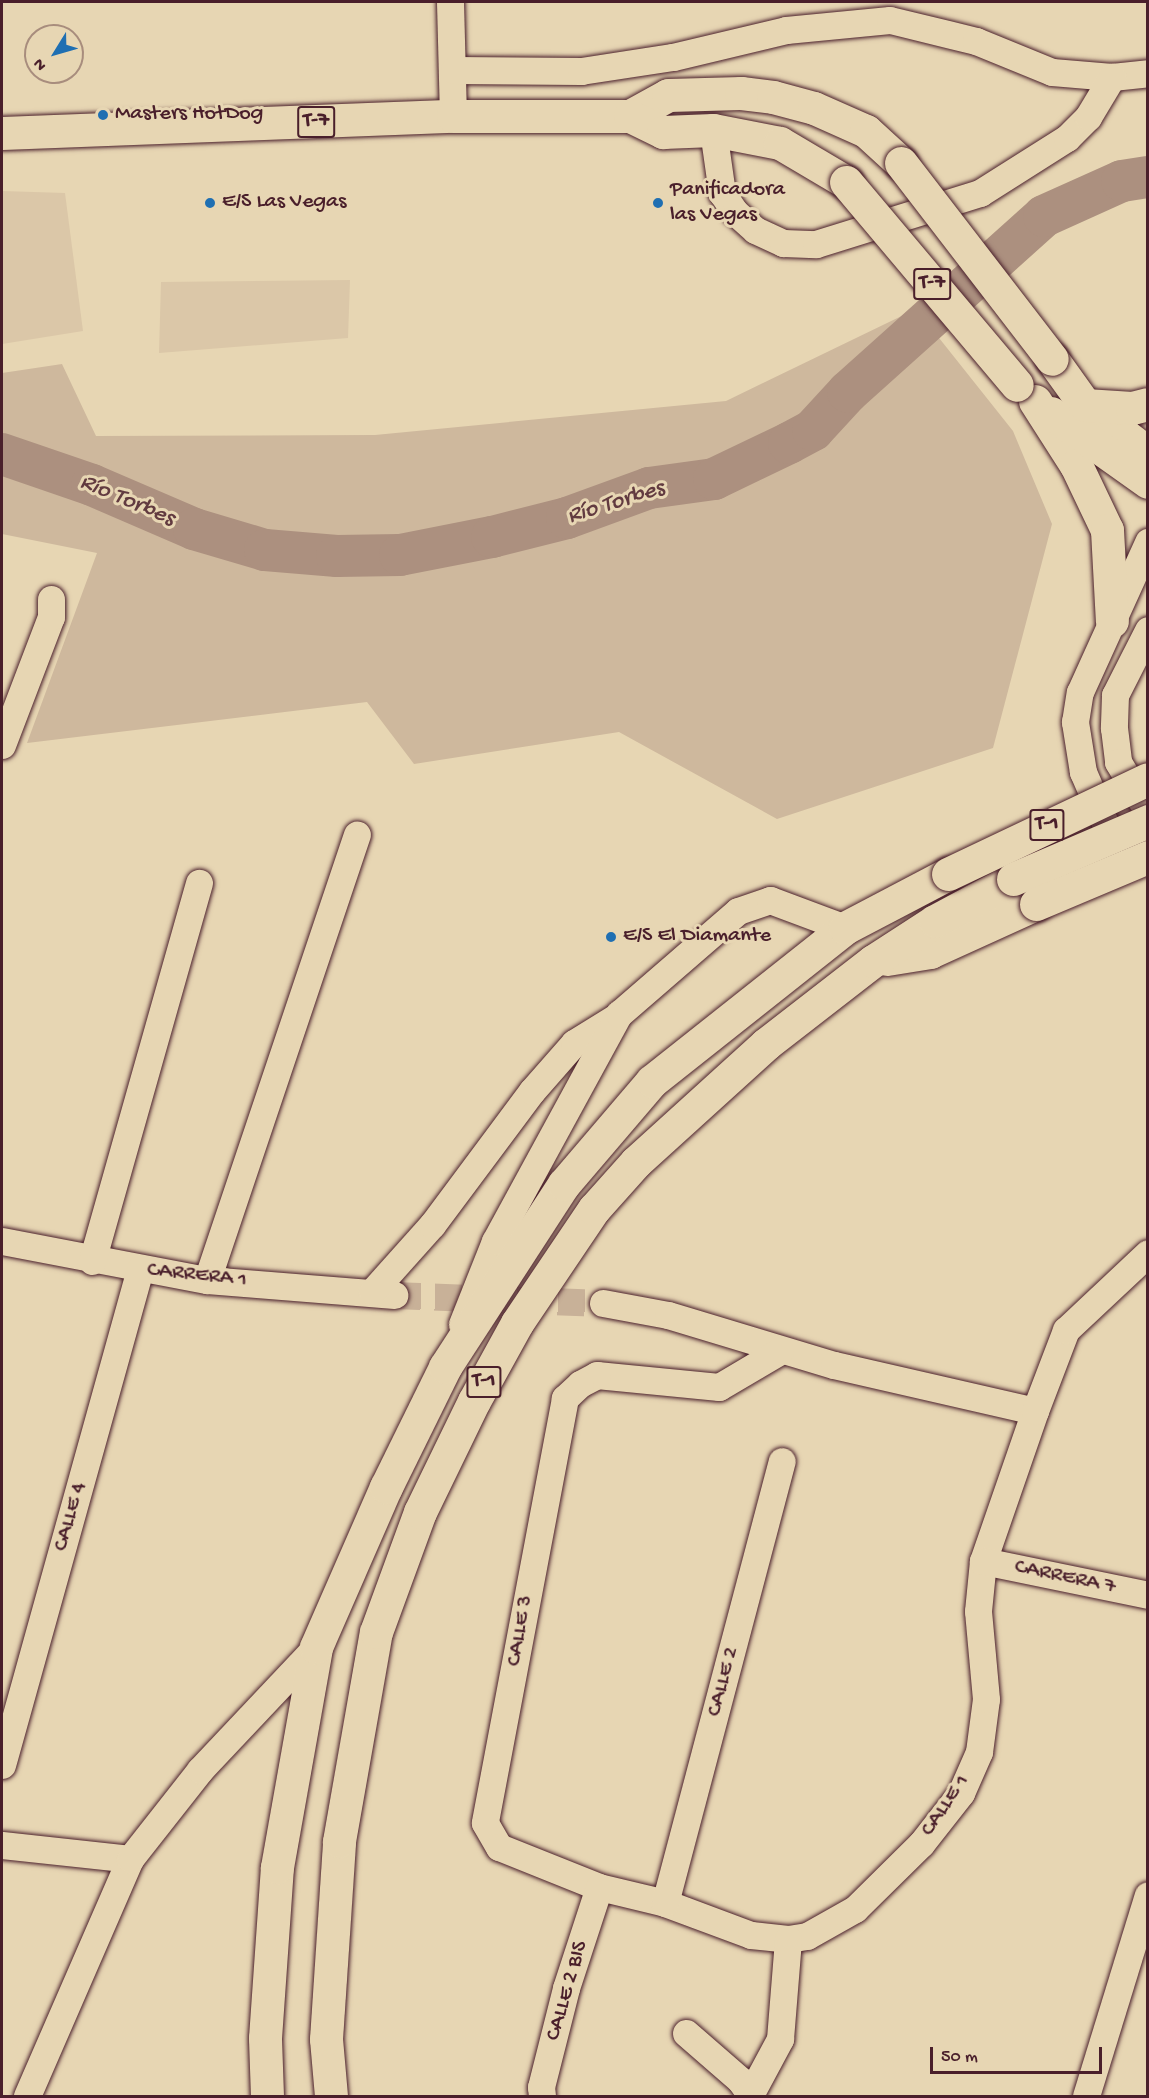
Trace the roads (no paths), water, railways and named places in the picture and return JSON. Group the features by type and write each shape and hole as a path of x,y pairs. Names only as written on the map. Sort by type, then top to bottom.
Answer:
{"main road":[{"name":"T-7","path":"630,116 668,95 741,93 814,108 866,131 901,163 1085,405 1148,453"},
{"name":"T-7","path":"2,133 453,116 630,116 663,132 713,130 780,143 846,182 1026,393 1148,482"},
{"path":"1026,393 1076,465 1107,530 1112,621"},
{"path":"1085,405 1132,408 1148,404"},
{"name":"T-1","path":"267,2097 264,2038 277,1867 316,1647 386,1487 445,1367 564,1184 652,1081 845,928 948,874 1148,779"},
{"name":"T-1","path":"331,2097 326,2039 339,1841 376,1632 420,1512 474,1401 517,1323 594,1209 636,1162 766,1044 873,961 935,921 1013,879 1148,821"},
{"path":"873,961 930,951 1036,904 1148,859"}],"street":[{"path":"450,2 454,70 453,116"},
{"path":"454,70 581,71 673,57 786,30 890,20 976,41 1053,72 1112,77 1148,73"},
{"path":"713,130 722,193 735,212 755,230 783,243 816,244 980,193 1067,138 1088,117 1112,77"},
{"path":"1148,542 1080,692 1075,722 1083,772 1104,823 1130,851 1148,859"},
{"path":"2,745 51,617 51,599"},
{"path":"1148,630 1115,694 1114,728 1118,762 1148,812"},
{"path":"207,1280 357,835"},
{"path":"92,1261 199,883"},
{"path":"445,1367 495,1241 619,1014 738,911 770,900 845,928"},
{"name":"CARRERA 1","path":"2,1241 92,1261 207,1280 383,1294 532,1091 574,1043 619,1014"},
{"name":"CALLE 1","path":"665,1903 728,1928 789,1939 807,1936 855,1909 921,1844 961,1792 979,1752 986,1699 978,1611 983,1561 1035,1411 1066,1330 1148,1253"},
{"name":"CALLE 4","path":"2,1765 140,1269"},
{"path":"603,1303 668,1315 780,1351 903,1383 1035,1411"},
{"name":"CALLE 3","path":"665,1903 598,1887 499,1846 485,1823 560,1416 565,1398 580,1384 597,1375 719,1387 780,1351"},
{"name":"CALLE 2","path":"665,1903 782,1461"},
{"name":"CARRERA 7","path":"983,1561 1148,1595"},
{"path":"27,2097 130,1859 200,1770 316,1647"},
{"path":"2,1845 130,1859"},
{"name":"CALLE 2 BIS","path":"542,2097 541,2087 566,1988 598,1887"},
{"path":"1086,2097 1143,1933 1148,1894"},
{"path":"750,2096 780,2039 789,1939"},
{"path":"686,2033 740,2080 750,2096"}],"waterway":[{"name":"Río Torbes","path":"2,454 92,485 194,529 265,550 337,556 400,555 492,537 567,518 649,488 714,479 813,430 848,392 1044,216 1122,181 1148,177"}],"tunnel":[{"path":"394,1295 603,1303"}],"place":[{"name":"Masters HotDog","path":"103,115"},
{"name":"E/S Las Vegas","path":"210,203"},
{"name":"Panificadora las Vegas","path":"658,203"},
{"name":"E/S El Diamante","path":"611,937"}]}
